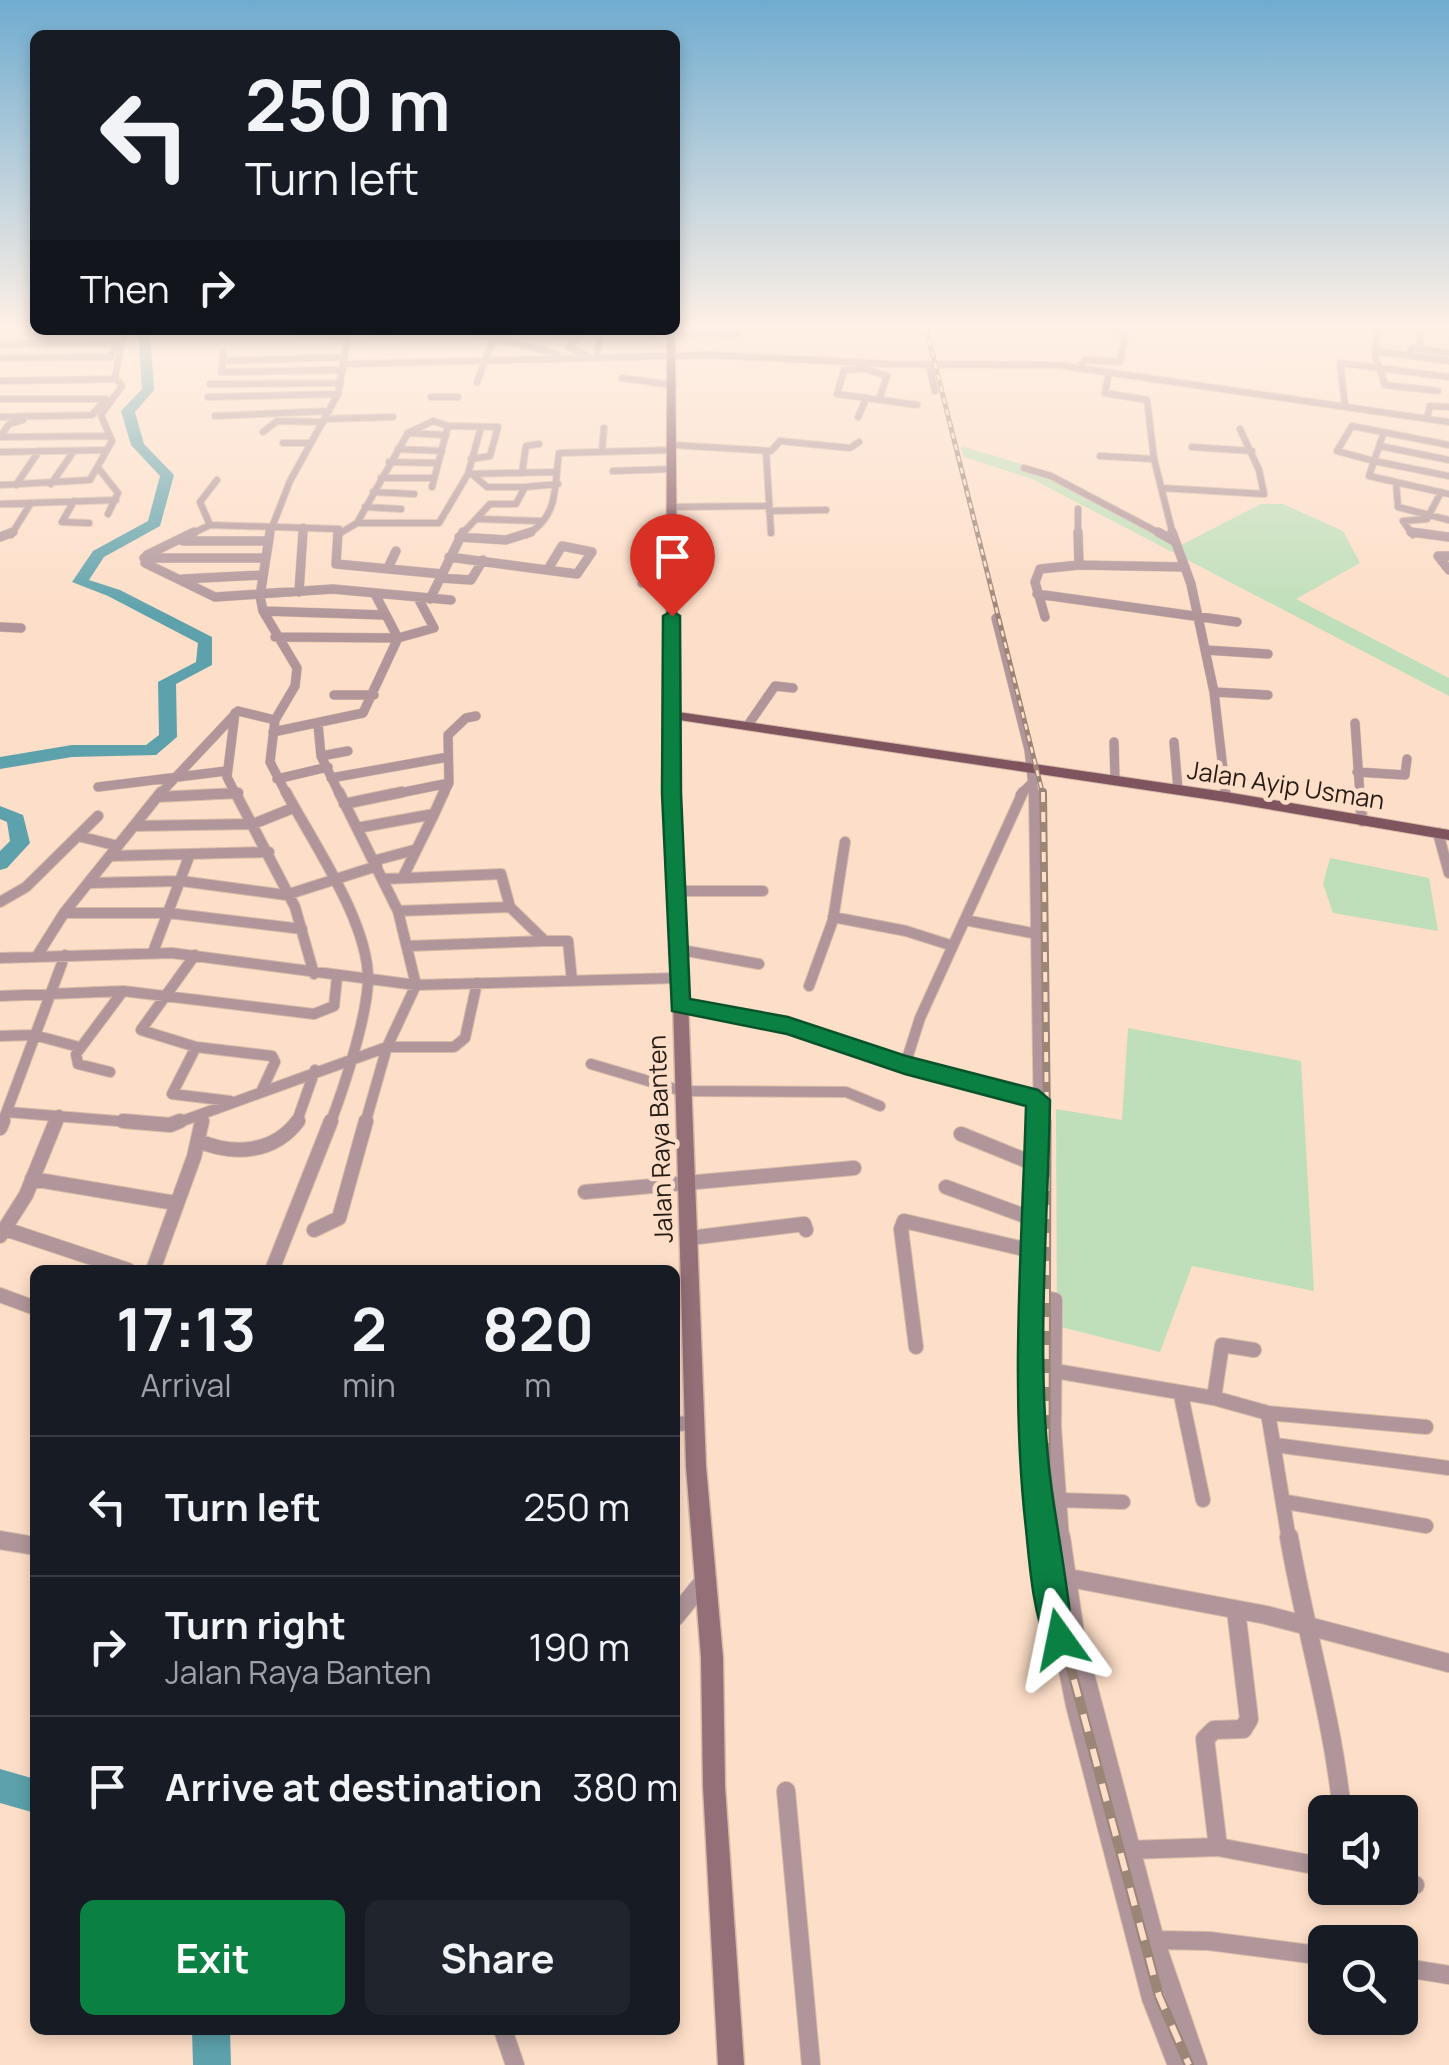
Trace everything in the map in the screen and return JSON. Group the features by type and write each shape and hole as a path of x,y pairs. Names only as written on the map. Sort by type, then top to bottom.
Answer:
{"main road":[{"name":"Jalan Raya Banten","path":"673,424 677,507 672,560 670,715 690,1238 683,1274 685,1423 706,1578 731,2065"},
{"name":"Jalan Ayip Usman","path":"670,715 748,725 1030,777 1116,780 1444,834"}],"street":[{"path":"0,485 88,483 112,441 103,424"},
{"path":"263,432 273,424"},
{"path":"274,1265 354,1056 368,980 356,924 270,762 274,726 297,678 297,668 263,611 260,596 267,541 271,524 322,424"},
{"path":"358,523 408,434 425,424"},
{"path":"439,424 447,431"},
{"path":"1150,424 1154,458 1214,692 1226,797"},
{"path":"1413,436 1419,424"},
{"path":"408,434 481,426 499,428 490,456 472,459"},
{"path":"144,558 210,525 339,529 358,523 436,524 470,474 481,426"},
{"path":"1449,444 1349,427 1337,451 1449,476"},
{"path":"602,451 604,428"},
{"path":"1162,488 1264,494 1252,451 1240,429"},
{"path":"380,478 433,483 447,431"},
{"path":"1384,432 1367,475 1445,493 1431,516 1403,521 1413,535 1449,537"},
{"path":"0,437 108,436"},
{"path":"459,538 524,540 540,522 558,484 559,453 673,448 766,451 776,450 780,441 848,448 859,442"},
{"path":"283,443 311,444"},
{"path":"522,473 526,446 540,444"},
{"path":"1380,446 1449,460"},
{"path":"1192,447 1252,451"},
{"path":"398,449 442,451"},
{"path":"2,454 108,450"},
{"path":"16,484 39,451"},
{"path":"52,484 74,451"},
{"path":"766,451 771,533"},
{"path":"1100,456 1154,458"},
{"path":"390,462 438,463"},
{"path":"1024,468 1051,476 1174,540"},
{"path":"99,469 118,493 108,514"},
{"path":"614,472 673,469"},
{"path":"470,474 556,472"},
{"path":"470,474 487,487 558,484"},
{"path":"210,525 200,502 217,480"},
{"path":"1396,482 1398,508 1449,520"},
{"path":"490,504 516,504 525,486"},
{"path":"430,599 459,538 490,504 487,487"},
{"path":"372,492 414,494"},
{"path":"0,504 116,500"},
{"path":"74,501 62,522 89,523"},
{"path":"0,537 11,535 32,503"},
{"path":"677,507 826,510"},
{"path":"364,508 401,509"},
{"path":"1078,510 1079,565"},
{"path":"478,519 540,522"},
{"path":"298,592 303,526"},
{"path":"333,589 339,529"},
{"path":"179,541 267,541"},
{"path":"449,558 580,574 592,552 562,546 548,569"},
{"path":"388,568 396,551"},
{"path":"1449,556 1438,556 1449,570"},
{"path":"144,558 266,558"},
{"path":"144,558 145,563 215,597 333,589 450,600"},
{"path":"336,564 470,580 483,560"},
{"path":"646,560 672,560"},
{"path":"1044,617 1035,578 1042,566 1185,567"},
{"path":"183,580 263,576"},
{"path":"642,583 672,584"},
{"path":"375,594 398,638"},
{"path":"1037,594 1236,622"},
{"path":"276,637 398,638 434,628 418,598"},
{"path":"263,611 384,615"},
{"path":"996,618 1029,750 1037,934 1038,1100 1037,1296 1031,1441 1047,1578 1128,1914 1151,1998 1178,2065"},
{"path":"0,627 22,628"},
{"path":"38,956 64,913 173,774 235,713 245,710 274,726 318,724 363,713 398,638"},
{"path":"1205,650 1268,654"},
{"path":"748,725 775,686 793,688"},
{"path":"1214,692 1268,695"},
{"path":"334,695 374,696"},
{"path":"235,713 226,771 270,852 302,928 314,974"},
{"path":"404,874 449,782 448,734 466,718 476,716"},
{"path":"1355,723 1362,821"},
{"path":"314,1230 339,1218 387,1047 416,985 398,911 327,767 318,724"},
{"path":"1114,742 1116,780"},
{"path":"1174,742 1178,790"},
{"path":"327,767 348,751"},
{"path":"277,779 327,767 448,757"},
{"path":"1357,772 1405,775 1407,760"},
{"path":"98,787 173,774 226,771"},
{"path":"905,1064 953,946 1030,777"},
{"path":"344,804 449,782"},
{"path":"157,796 238,793"},
{"path":"134,826 253,824 293,808"},
{"path":"358,828 434,814"},
{"path":"0,902 26,887 98,816"},
{"path":"1444,834 1449,873"},
{"path":"78,836 118,846"},
{"path":"809,986 834,917 845,842"},
{"path":"89,883 181,881 286,895 414,850"},
{"path":"110,856 270,852"},
{"path":"154,952 190,854"},
{"path":"384,879 404,874 501,874 510,907 545,941"},
{"path":"674,890 763,892"},
{"path":"398,911 510,907"},
{"path":"64,913 168,913 302,928"},
{"path":"834,917 906,931 953,946"},
{"path":"965,920 1037,934"},
{"path":"409,946 568,941 572,981"},
{"path":"676,948 758,964"},
{"path":"0,958 154,952 416,985 678,978"},
{"path":"0,1128 65,955"},
{"path":"195,955 141,1030 196,1048 276,1058 262,1090"},
{"path":"0,996 123,991 322,1014 334,1006 336,977"},
{"path":"7,1112 154,1125 203,1116 231,1101 387,1047 454,1047 465,1038 476,982"},
{"path":"0,1036 34,1036 79,1047 86,1044 123,991"},
{"path":"680,1005 788,1025 905,1064 1038,1100"},
{"path":"79,1047 78,1064 110,1072"},
{"path":"196,1048 172,1094 231,1101"},
{"path":"592,1064 682,1090 846,1092 880,1106"},
{"path":"199,1141 217,1148 250,1150 273,1142 297,1121 315,1070"},
{"path":"59,1115 32,1179 3,1232 112,1265"},
{"path":"154,1265 199,1141 203,1116"},
{"path":"961,1134 1038,1165"},
{"path":"586,1192 854,1168"},
{"path":"32,1179 176,1203"},
{"path":"946,1187 1036,1220"},
{"path":"916,1347 901,1230 904,1220 1037,1252"},
{"path":"690,1238 804,1224 806,1230"},
{"path":"0,1295 30,1306"},
{"path":"1037,1296 1055,1300 1064,1576 1090,1703 1154,1940 1198,2065"},
{"path":"1214,1398 1222,1345 1254,1350"},
{"path":"1055,1371 1214,1398 1268,1412 1426,1427"},
{"path":"1181,1395 1203,1500"},
{"path":"1268,1412 1304,1626 1335,1741 1340,1795"},
{"path":"1275,1446 1449,1468"},
{"path":"1060,1500 1123,1502"},
{"path":"1286,1502 1426,1526"},
{"path":"0,1540 30,1545"},
{"path":"1064,1576 1236,1610 1449,1663"},
{"path":"680,1611 706,1578"},
{"path":"1218,1846 1205,1739 1214,1730 1243,1729 1250,1719 1236,1610"},
{"path":"786,1790 812,2065"},
{"path":"1129,1850 1218,1846 1308,1864"},
{"path":"1154,1940 1209,1940 1308,1954"},
{"path":"1418,1971 1449,1975"},
{"path":"505,2035 514,2065"}],"green space":[{"path":"961,446 1042,470 1163,532 1177,547 1261,504 1283,504 1343,531 1360,563 1296,599 1449,678 1449,696 1032,479 964,457"},
{"path":"1330,858 1429,878 1438,931 1333,913 1323,884"},
{"path":"1128,1028 1301,1061 1314,1291 1192,1266 1160,1352 1057,1326 1056,1109 1122,1120"}],"waterway":[{"path":"0,763 72,751 150,751 168,737 167,682 204,665 206,641 114,593 80,582 98,554 155,523 167,475 138,445 132,424"},
{"path":"0,812 16,819 20,843 0,863"},
{"path":"0,1786 30,1795"},
{"path":"211,2035 212,2065"}],"railway":[{"path":"950,424 1043,795"},
{"path":"1043,792 1047,1123"},
{"path":"1047,1123 1046,1467 1055,1540"},
{"path":"1054,1537 1069,1661 1159,1996 1189,2065"}],"route":[{"path":"672,616 670,715 680,1005 788,1025 905,1064 1038,1100 1032,1471 1060,1639"}]}
